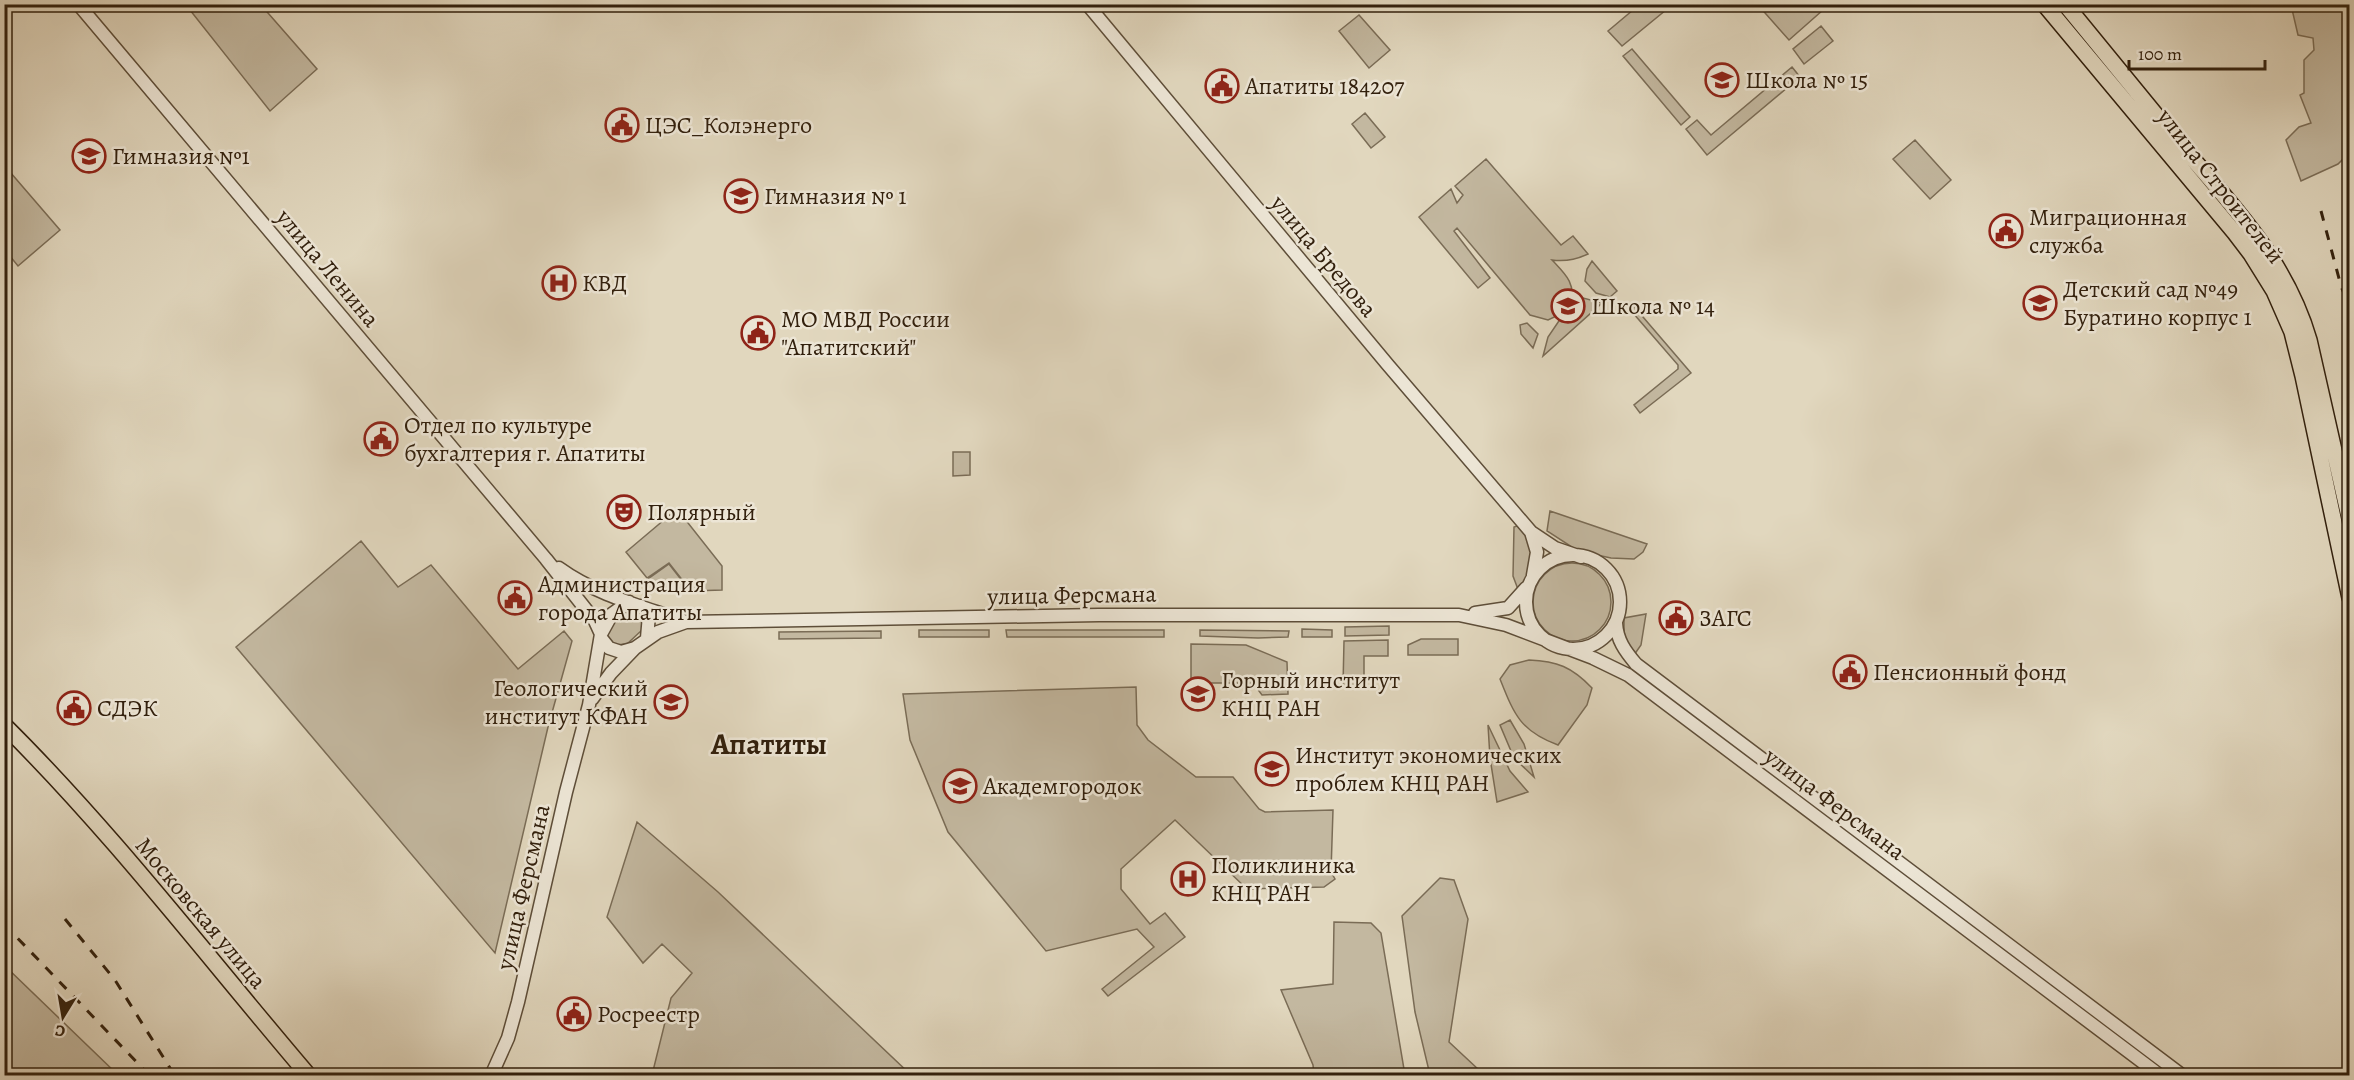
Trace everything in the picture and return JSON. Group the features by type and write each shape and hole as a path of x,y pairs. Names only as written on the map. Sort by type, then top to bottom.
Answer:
{"main road":[{"name":"улица Строителей","path":"2044,4 2251,254 2274,291 2292,332 2349,593"},
{"name":"улица Строителей","path":"2065,4 2261,240 2289,286 2301,313 2309,340 2349,521"},
{"path":"2138,118 2151,109"},
{"path":"2312,422 2328,420"},
{"name":"Московская улица","path":"4,725 58,779 309,1076"}],"street":[{"name":"улица Ленина","path":"78,4 546,559 594,621 601,636"},
{"name":"улица Бредова","path":"1087,4 1388,365 1531,532 1555,548 1581,557"},
{"path":"1531,532 1537,552 1526,597 1531,624 1536,632 1555,644 1583,647 1599,641 1616,623 1619,599 1615,579 1602,566 1581,557 1562,556 1552,558 1538,568 1531,580"},
{"name":"улица Ленина","path":"546,559 573,579 635,604"},
{"name":"улица Ферсмана","path":"635,604 686,622 1110,615 1459,615 1508,608 1520,598 1531,580"},
{"path":"635,604 649,615 647,638 635,648 621,652 609,648 601,636 612,614 635,604"},
{"name":"улица Ферсмана","path":"1459,615 1506,625 1628,675 2161,1076"},
{"name":"улица Ферсмана","path":"647,638 686,622"},
{"name":"улица Ферсмана","path":"1616,623 1617,633 1624,649 1636,664 2182,1076"},
{"name":"улица Ферсмана","path":"491,1076 508,1038 518,1002 566,792 589,705 601,636"},
{"name":"улица Ферсмана","path":"589,705 611,673 635,648"},
{"path":"1731,753 1739,741"},
{"path":"1778,787 1785,776"},
{"path":"2138,1058 2146,1048"}],"shaded area":[{"path":"186,5 261,5 317,69 270,111"},
{"path":"1639,5 1672,5 1622,46 1608,31"},
{"path":"1758,5 1818,5 1823,10 1789,40"},
{"path":"2291,5 2349,5 2349,153 2338,164 2301,181 2286,140 2299,127 2311,123 2300,95 2304,93 2304,60 2314,50 2313,38 2298,35"},
{"path":"1359,15 1390,50 1369,68 1339,31"},
{"path":"1821,26 1833,41 1804,64 1793,49"},
{"path":"1632,49 1690,117 1681,125 1623,56"},
{"path":"1792,67 1800,77 1707,155 1686,129 1697,120 1711,135"},
{"path":"1365,113 1385,137 1371,148 1352,124"},
{"path":"1915,140 1951,180 1930,199 1893,159"},
{"path":"1486,159 1561,245 1573,236 1588,254 1570,260 1552,260 1571,284 1571,303 1576,296 1602,303 1543,356 1548,337 1565,312 1548,320 1530,315 1457,228 1454,231 1490,278 1478,288 1419,217 1451,189 1457,203 1463,195 1455,186"},
{"path":"4,165 60,230 18,266 5,250"},
{"path":"1592,261 1617,291 1610,297 1596,293 1585,281 1587,269"},
{"path":"1631,303 1691,373 1640,413 1634,405 1678,369 1678,365 1627,306"},
{"path":"1527,323 1538,334 1533,348 1521,334 1520,325"},
{"path":"953,452 970,452 970,475 953,476"},
{"path":"677,509 722,566 722,590 691,591 669,563 647,578 626,552"},
{"path":"1550,511 1647,544 1643,552 1634,559 1611,558 1578,551 1547,531"},
{"path":"1520,525 1529,542 1532,558 1525,583 1519,592 1513,576 1514,527"},
{"path":"361,541 398,587 431,565 518,669 564,631 572,641 548,727 495,953 236,647"},
{"path":"1572,563 1587,566 1600,574 1608,587 1611,602 1608,617 1600,630 1587,638 1572,641 1557,638 1544,630 1536,617 1533,602 1536,587 1544,574 1557,566"},
{"path":"669,564 690,591 668,589 648,579"},
{"path":"630,611 640,615 643,621 642,630 627,644 613,645 607,634 614,622"},
{"path":"1646,614 1641,645 1634,655 1624,638 1624,618"},
{"path":"1389,626 1389,635 1345,636 1345,627"},
{"path":"1302,629 1332,630 1332,637 1302,637"},
{"path":"919,630 989,630 989,637 919,637"},
{"path":"1006,630 1164,630 1164,637 1007,637"},
{"path":"1200,630 1289,631 1288,637 1258,638 1200,636"},
{"path":"881,631 881,638 779,639 779,632"},
{"path":"1421,639 1458,639 1458,655 1408,655 1408,645"},
{"path":"1388,640 1388,656 1364,656 1364,686 1343,686 1344,641"},
{"path":"1191,644 1246,645 1287,662 1288,694 1262,695 1253,683 1191,683"},
{"path":"1529,660 1564,666 1592,688 1587,705 1558,745 1535,734 1520,720 1514,712 1500,679 1510,665"},
{"path":"1136,687 1137,725 1148,740 1196,777 1233,777 1259,809 1265,812 1333,810 1331,872 1335,879 1324,887 1247,889 1175,820 1121,869 1121,889 1150,924 1165,913 1185,937 1108,996 1102,989 1154,947 1137,929 1046,951 948,832 910,740 903,694"},
{"path":"1510,720 1524,744 1534,777 1514,758 1500,725"},
{"path":"1488,725 1510,771 1528,792 1497,802 1490,758"},
{"path":"637,822 718,892 911,1075 652,1075 671,998 692,973 662,944 643,963 607,917"},
{"path":"1440,878 1454,880 1468,919 1449,1042 1479,1070 1468,1075 1430,1075 1415,1012 1402,916"},
{"path":"1334,922 1371,923 1381,933 1405,1075 1314,1075 1313,1065 1281,990 1333,984"},
{"path":"5,966 118,1075 5,1075"}],"railway":[{"path":"2321,211 2341,286 2350,309"},
{"path":"65,919 115,980 175,1076"},
{"path":"4,924 150,1076"}],"place":[{"name":"Школа № 15","path":"1722,80"},
{"name":"Апатиты 184207","path":"1222,86"},
{"name":"ЦЭС_Колэнерго","path":"622,125"},
{"name":"Гимназия №1","path":"89,156"},
{"name":"Гимназия № 1","path":"741,196"},
{"name":"Миграционная служба","path":"2006,231"},
{"name":"КВД","path":"559,283"},
{"name":"Детский сад №49 Буратино корпус 1","path":"2040,303"},
{"name":"Школа № 14","path":"1568,306"},
{"name":"МО МВД России \"Апатитский\"","path":"758,333"},
{"name":"Отдел по культуре бухгалтерия г. Апатиты","path":"381,439"},
{"name":"Полярный","path":"624,512"},
{"name":"Администрация города Апатиты","path":"515,598"},
{"name":"ЗАГС","path":"1676,618"},
{"name":"Пенсионный фонд","path":"1850,672"},
{"name":"Горный институт КНЦ РАН","path":"1198,694"},
{"name":"Геологический институт КФАН","path":"671,702"},
{"name":"СДЭК","path":"74,708"},
{"name":"Институт экономических проблем КНЦ РАН","path":"1272,769"},
{"name":"Академгородок","path":"960,786"},
{"name":"Поликлиника КНЦ РАН","path":"1188,879"},
{"name":"Росреестр","path":"574,1014"}],"district":[{"name":"Апатиты","path":"769,744"}]}
